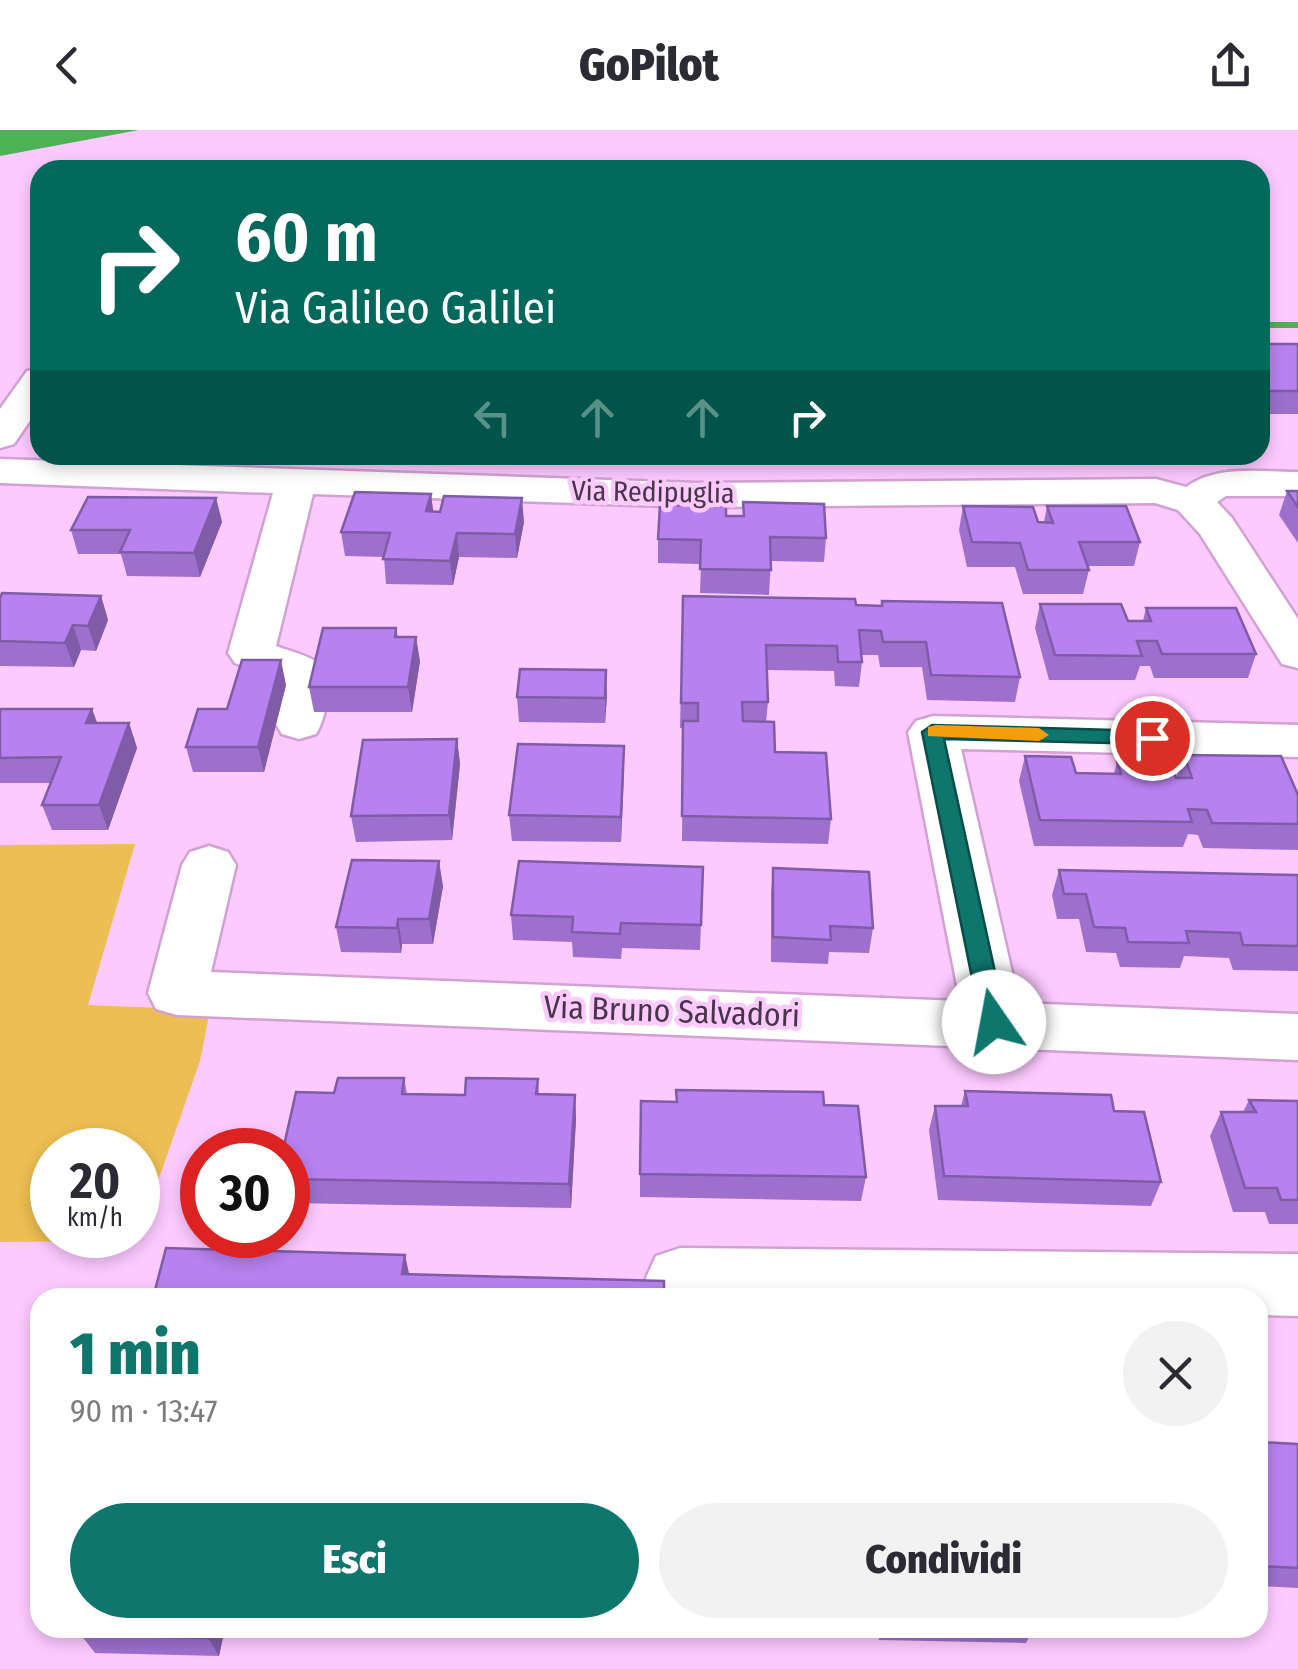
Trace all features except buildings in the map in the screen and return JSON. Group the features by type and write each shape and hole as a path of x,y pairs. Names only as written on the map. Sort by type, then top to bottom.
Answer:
{"street":[{"path":"0,436 30,393"},
{"name":"Via Redipuglia","path":"0,471 286,472 695,495 956,474 1156,491 1193,501"},
{"path":"286,472 250,653 304,674 299,723"},
{"path":"1291,634 1217,527 1193,501 1216,484 1298,484"},
{"path":"994,1022 932,732 1298,741"},
{"name":"Via Bruno Salvadori","path":"208,865 177,992 1298,1037"},
{"path":"680,1278 1298,1285"}],"shaded area":[{"path":"0,130 139,130 0,156"},
{"path":"135,844 88,1005 210,1010 200,1061 160,1175 160,1128 30,1128 30,1242 0,1242 0,845"}],"waterway":[{"path":"1270,325 1298,325"}],"slow traffic":[{"path":"936,732 1039,735"}],"route":[{"path":"994,1022 932,732 1152,738"}]}
